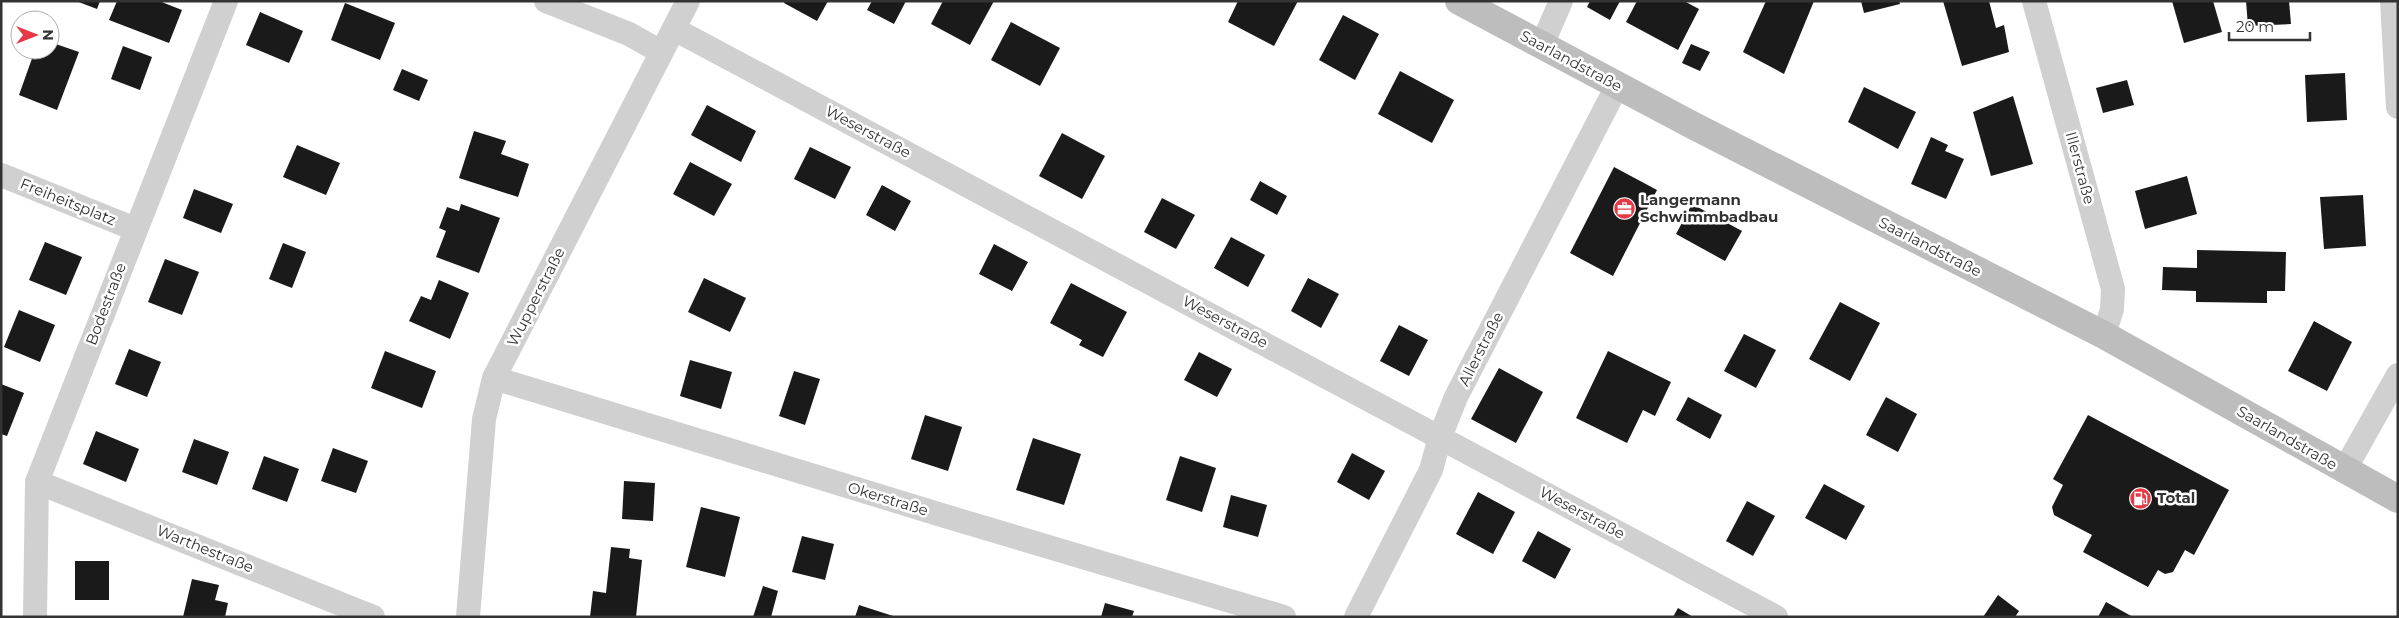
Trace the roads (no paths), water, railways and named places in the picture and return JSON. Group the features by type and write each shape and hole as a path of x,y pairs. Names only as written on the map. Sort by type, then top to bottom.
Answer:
{"street":[{"name":"Bodestraße","path":"35,617 37,482 226,1"},
{"path":"546,1 629,34 662,52"},
{"name":"Wupperstraße","path":"468,617 484,419 494,378 688,1"},
{"name":"Saarlandstraße","path":"1459,1 1617,86 2104,336 2344,471 2398,499"},
{"path":"1542,45 1561,1"},
{"name":"Illerstraße","path":"2034,1 2113,289 2112,309 2104,336"},
{"path":"2392,1 2398,107"},
{"name":"Weserstraße","path":"674,29 1776,617"},
{"name":"Allerstraße","path":"1356,617 1431,470 1440,437 1456,397 1617,86"},
{"name":"Freiheitsplatz","path":"1,175 135,229"},
{"path":"2344,471 2398,375"},
{"name":"Okerstraße","path":"494,378 948,517 1284,617"},
{"name":"Warthestraße","path":"37,482 373,617"}],"place":[{"name":"Langermann Schwimmbadbau","path":"1624,209"},
{"name":"Total","path":"2141,498"}]}
